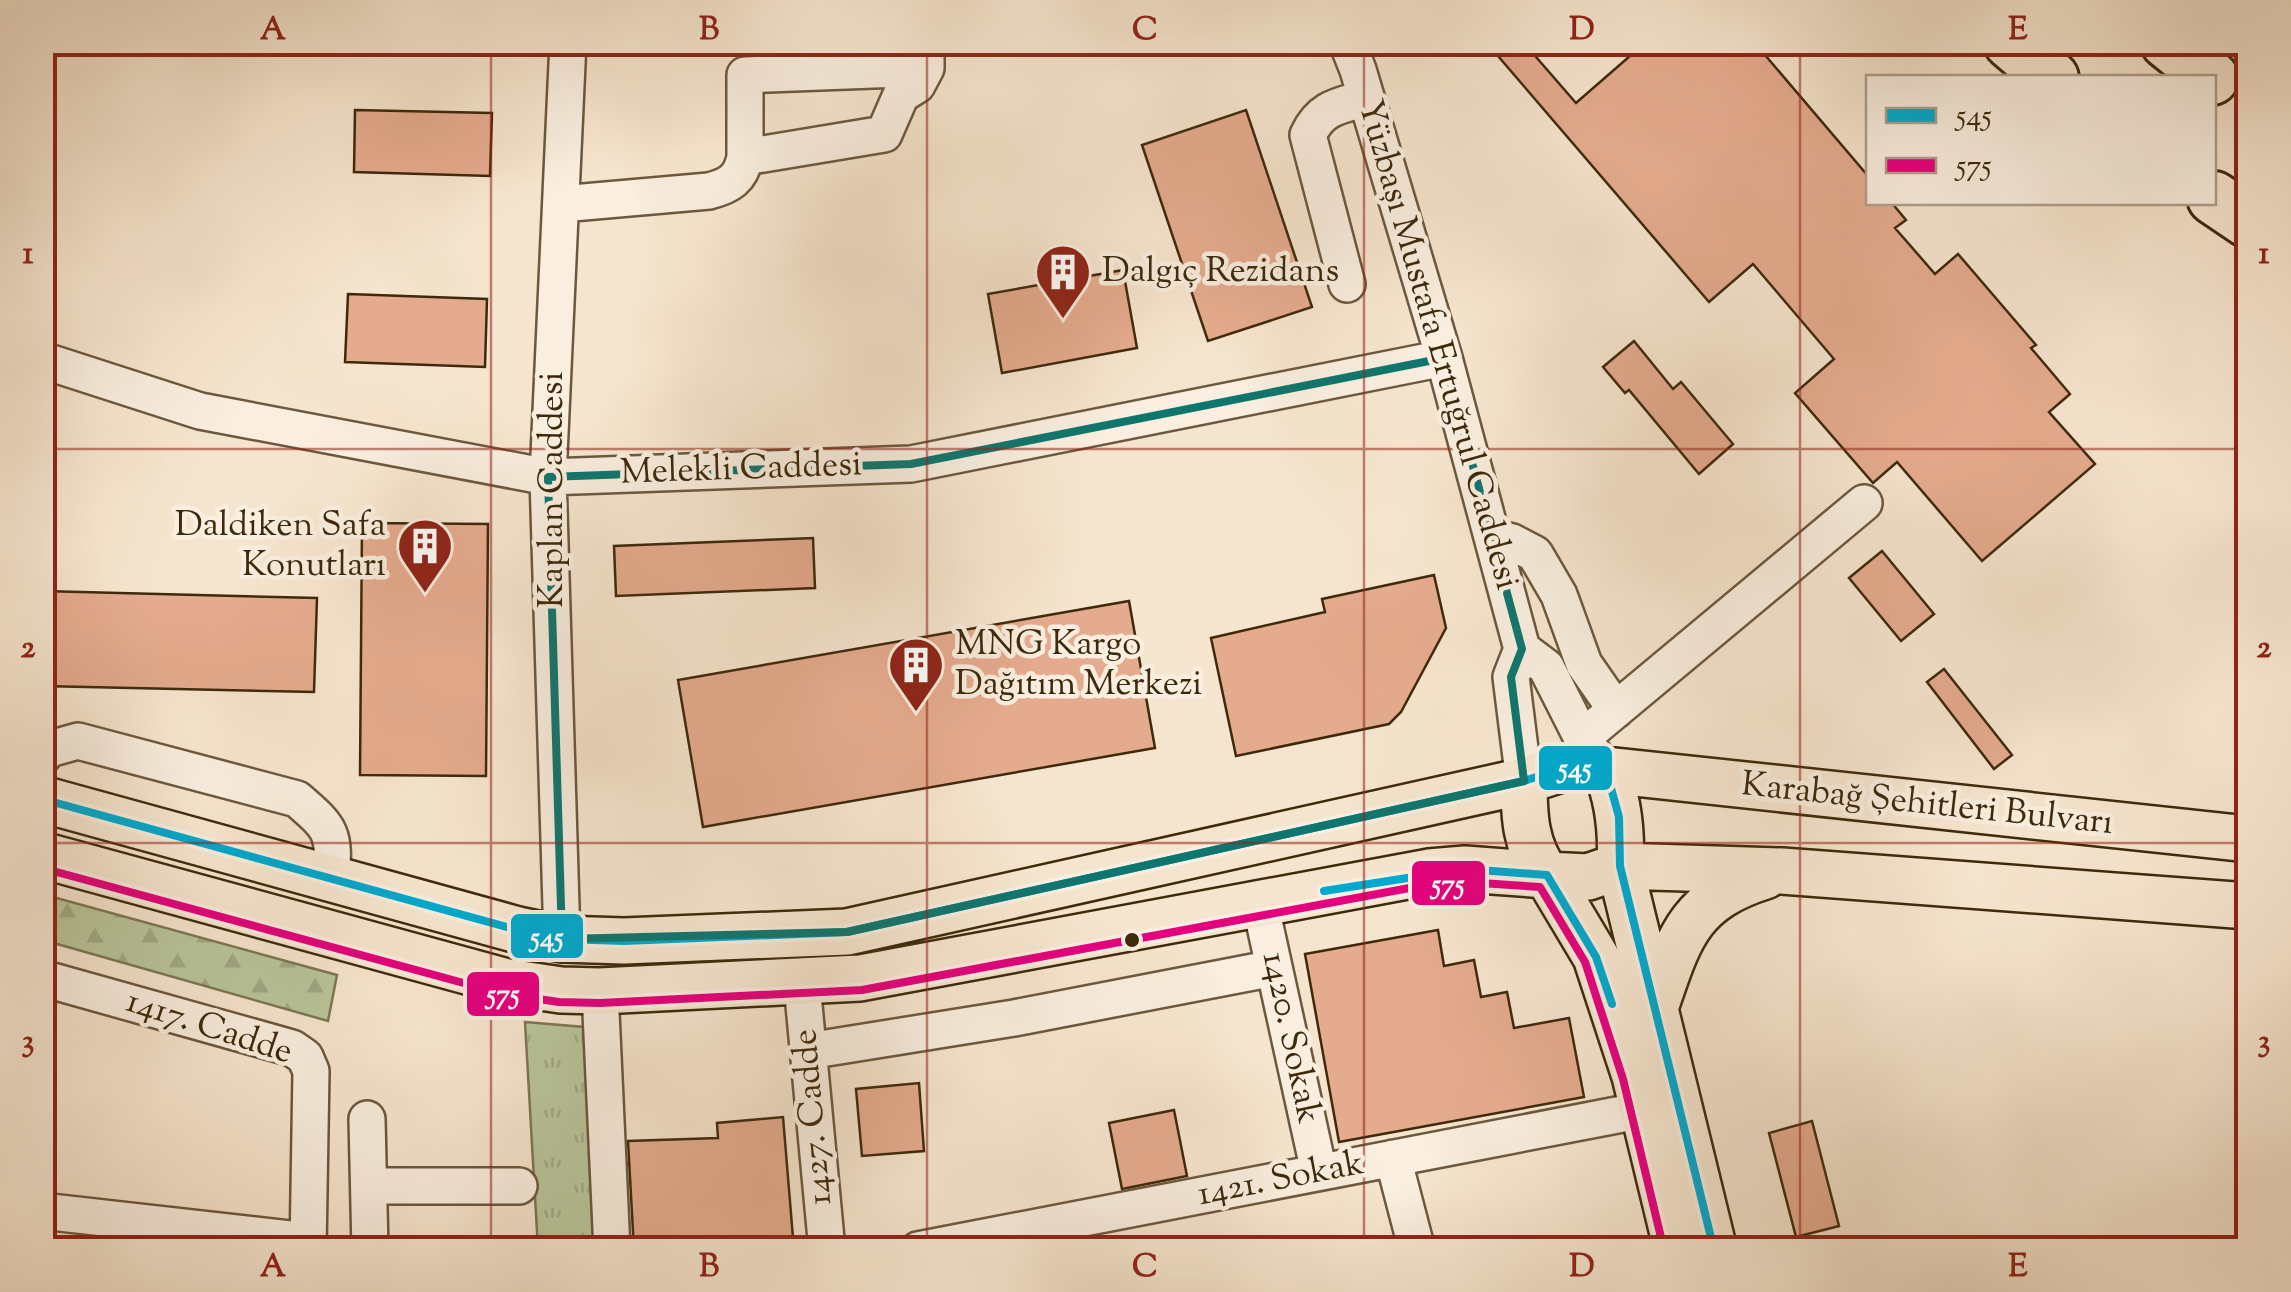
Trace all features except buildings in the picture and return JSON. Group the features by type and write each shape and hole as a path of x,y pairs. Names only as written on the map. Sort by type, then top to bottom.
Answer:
{"highway":[{"path":"2010,42 2048,75"},
{"path":"2216,79 2248,106"},
{"path":"2216,199 2248,221"}],"main road":[{"name":"Karabağ Şehitleri Bulvarı","path":"42,799 518,930 624,942 847,932 1524,781 1594,754 2248,839"},
{"path":"1594,754 1618,814 1620,866 1714,1250"},
{"path":"1524,781 1524,808 1534,858 1596,956 1644,1110 1677,1250"},
{"name":"Karabağ Şehitleri Bulvarı","path":"42,855 506,982 600,992 860,978 1429,872 1465,869 1588,876 1620,866 1782,871 2248,906"},
{"path":"1655,1008 1684,932 1701,910 1722,893 1782,871"}],"street":[{"name":"Kaplan Caddesi","path":"562,938 548,477 568,42"},
{"name":"Yüzbaşı Mustafa Ertuğrul Caddesi","path":"1347,42 1444,358 1522,649 1546,668 1594,754"},
{"path":"560,204 729,186 743,170 746,157 745,75 770,59 926,55 917,85 901,95 884,134 746,157"},
{"path":"1348,284 1308,135 1316,118 1340,105 1366,98"},
{"name":"Melekli Caddesi","path":"42,360 200,411 548,477 911,464 1444,358"},
{"path":"1594,754 1616,710 1864,502"},
{"path":"1492,537 1535,554 1559,595 1584,664 1616,710"},
{"name":"Yüzbaşı Mustafa Ertuğrul Caddesi","path":"1522,649 1510,677 1524,781"},
{"path":"42,757 49,749 78,741 298,800 323,821 334,844 332,879"},
{"name":"1420. Sokak","path":"1260,903 1319,1172"},
{"path":"808,1051 1014,1018 1274,968"},
{"name":"1417. Cadde","path":"42,978 292,1048 305,1056 311,1071 308,1245"},
{"name":"1427. Cadde","path":"802,984 827,1250"},
{"path":"600,992 612,1250"},
{"name":"1421. Sokak","path":"918,1250 1022,1239 1319,1172 1644,1110"},
{"path":"310,1140 368,1130 370,1250"},
{"path":"1392,1158 1416,1250"},
{"path":"369,1186 519,1186"},
{"path":"42,1212 308,1245"}],"highlighted area":[{"path":"1444,358 1522,649 1511,677 1524,781 847,932 562,939 548,477 911,464"}],"green space":[{"path":"42,894 337,975 328,1021 43,940"},
{"path":"525,1022 584,1027 599,1249 538,1249"}],"transit line":[{"name":"545","path":"42,799 518,930 562,939 624,941 847,932 1524,781 1567,767 1606,770 1619,817 1620,866 1714,1250"},
{"name":"575","path":"42,868 504,994 600,1003 862,990 1431,884 1540,887 1585,962 1623,1079 1664,1250"},
{"name":"545","path":"1324,891 1465,869 1547,875 1596,957 1612,1004"}],"place":[{"name":"Dalgıç Rezidans","path":"1063,321"},
{"name":"Daldiken Safa Konutları","path":"425,595"},
{"name":"MNG Kargo Dağıtım Merkezi","path":"916,714"}]}
